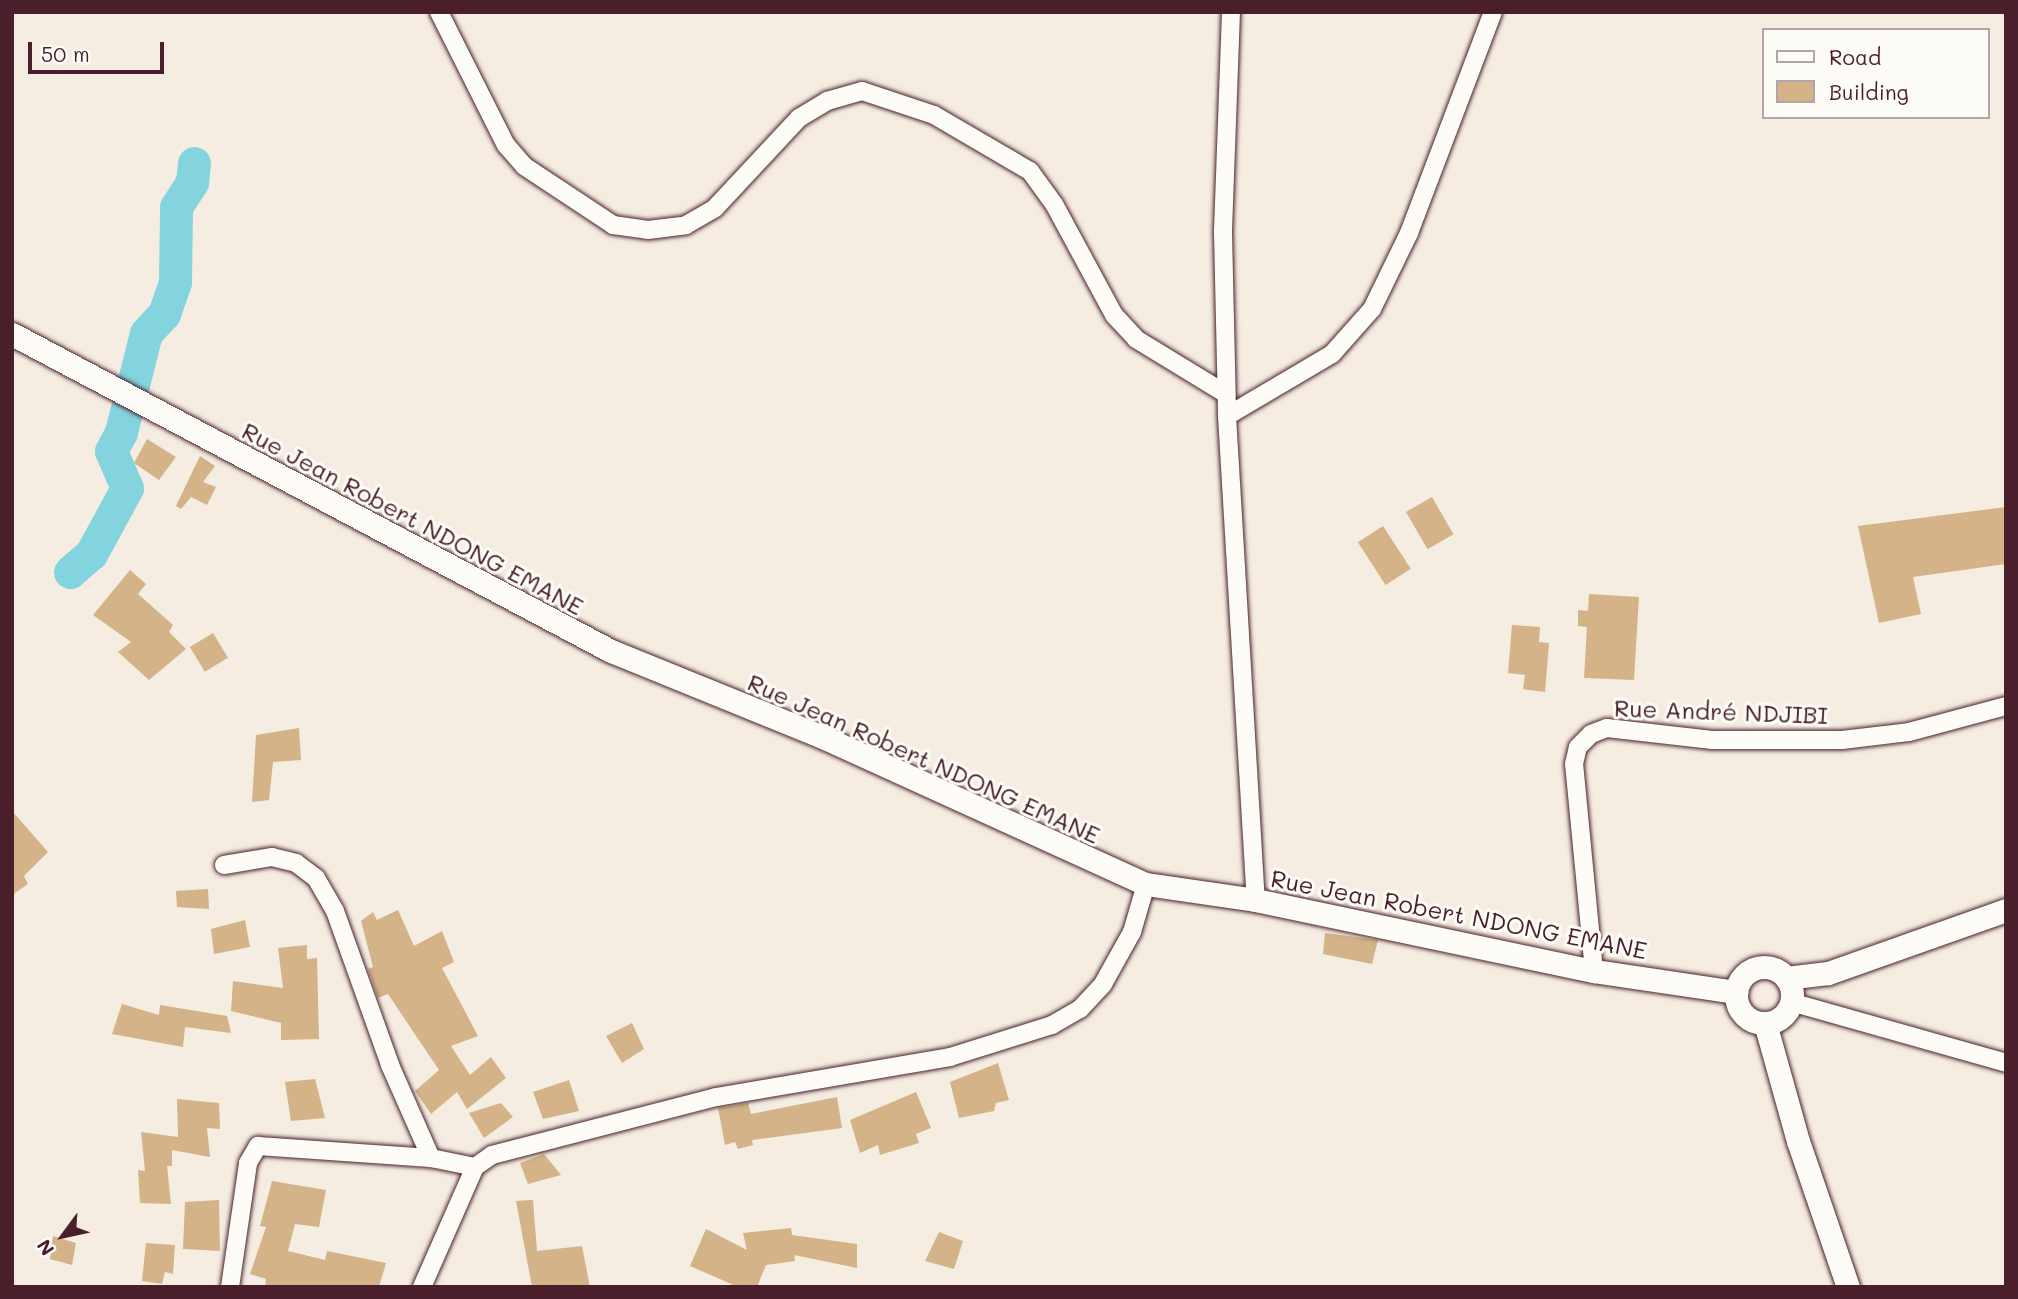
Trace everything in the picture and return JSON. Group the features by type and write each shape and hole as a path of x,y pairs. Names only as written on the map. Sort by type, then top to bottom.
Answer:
{"street":[{"path":"439,12 506,145 524,166 613,225 648,230 686,225 715,208 799,118 827,101 862,91 934,115 1030,171 1054,204 1114,315 1136,339 1226,394"},
{"path":"1231,12 1223,233 1226,394 1256,900"},
{"path":"1227,416 1332,354 1372,309 1409,233 1493,12"},
{"name":"Rue Jean Robert NDONG EMANE","path":"12,334 113,385 248,464 611,652 825,738 1146,884 1256,900 1594,971 1736,992"},
{"name":"Rue André NDJIBI","path":"1594,971 1574,764 1578,747 1591,734 1607,728 1712,740 1842,740 1909,732 2006,706"},
{"path":"224,865 272,858 296,863 316,878 335,911 390,1065 431,1158"},
{"path":"422,1287 475,1167 503,1151 716,1097 950,1056 1052,1026 1080,1009 1113,969 1132,932 1146,884"},
{"path":"1786,978 1791,1002 1781,1017 1765,1023 1741,1010 1736,992 1746,973 1760,967 1786,978 1828,973 2006,910"},
{"path":"1791,1002 2006,1063"},
{"path":"1765,1023 1770,1052 1848,1287"},
{"path":"230,1287 248,1163 258,1146 431,1158 475,1167"}],"building":[{"path":"147,439 176,457 159,480 134,463"},
{"path":"200,456 215,466 203,482 216,487 207,505 191,497 181,509 176,506"},
{"path":"1432,497 1454,534 1428,549 1406,512"},
{"path":"2006,507 2006,564 1913,577 1921,614 1879,623 1858,526"},
{"path":"1383,526 1411,569 1386,585 1358,542"},
{"path":"130,570 146,584 138,594 173,625 169,632 186,649 149,680 118,652 131,642 93,615"},
{"path":"1589,594 1639,597 1634,680 1584,678 1587,627 1578,626 1578,610 1588,611"},
{"path":"1512,625 1540,627 1539,642 1549,643 1545,692 1523,689 1525,675 1508,673"},
{"path":"213,633 228,658 205,672 190,647"},
{"path":"299,728 301,760 273,762 269,800 252,802 256,735"},
{"path":"12,811 48,852 24,876 28,884 12,895"},
{"path":"208,889 209,909 177,907 176,891"},
{"path":"398,910 414,946 442,931 454,962 442,968 478,1036 451,1046 470,1075 491,1057 506,1078 467,1109 457,1092 431,1114 415,1091 439,1070 388,994 378,998 368,969 373,967 361,921 373,912 377,920"},
{"path":"245,920 250,947 214,954 211,929"},
{"path":"1325,933 1378,940 1372,964 1323,954"},
{"path":"307,945 307,959 317,958 319,1039 281,1040 281,1023 231,1011 233,981 283,988 278,948"},
{"path":"122,1004 159,1015 160,1005 227,1016 231,1033 185,1027 183,1047 112,1034"},
{"path":"632,1023 644,1049 622,1063 606,1036"},
{"path":"998,1063 1009,1100 996,1103 994,1111 959,1118 950,1082"},
{"path":"315,1079 325,1118 291,1121 285,1082"},
{"path":"569,1080 579,1111 543,1119 533,1092"},
{"path":"916,1092 931,1128 916,1134 919,1143 880,1155 878,1145 860,1153 850,1120"},
{"path":"837,1097 842,1128 752,1140 753,1145 738,1149 735,1142 725,1145 718,1108 748,1103 751,1114"},
{"path":"177,1099 219,1103 220,1129 207,1128 210,1157 172,1150 172,1166 167,1166 171,1204 140,1203 138,1170 145,1171 141,1132 178,1137"},
{"path":"501,1103 513,1117 484,1138 469,1113"},
{"path":"544,1154 561,1175 528,1184 520,1163"},
{"path":"272,1181 326,1190 319,1227 295,1224 288,1251 325,1260 327,1251 386,1263 379,1287 265,1287 266,1279 250,1274 266,1227 260,1226"},
{"path":"219,1200 220,1251 183,1249 185,1202"},
{"path":"533,1200 537,1251 582,1246 590,1287 532,1287 516,1201"},
{"path":"791,1228 792,1235 857,1244 857,1268 794,1255 795,1261 766,1265 757,1287 738,1287 690,1266 706,1229 747,1250 743,1233"},
{"path":"939,1232 963,1241 954,1269 925,1261"},
{"path":"53,1236 76,1243 72,1265 50,1259"},
{"path":"146,1243 175,1245 173,1274 165,1272 162,1284 142,1281"}],"waterway":[{"path":"70,572 91,554 127,488 111,451 121,432 146,333 164,314 175,282 176,207 192,182 194,163"}]}
